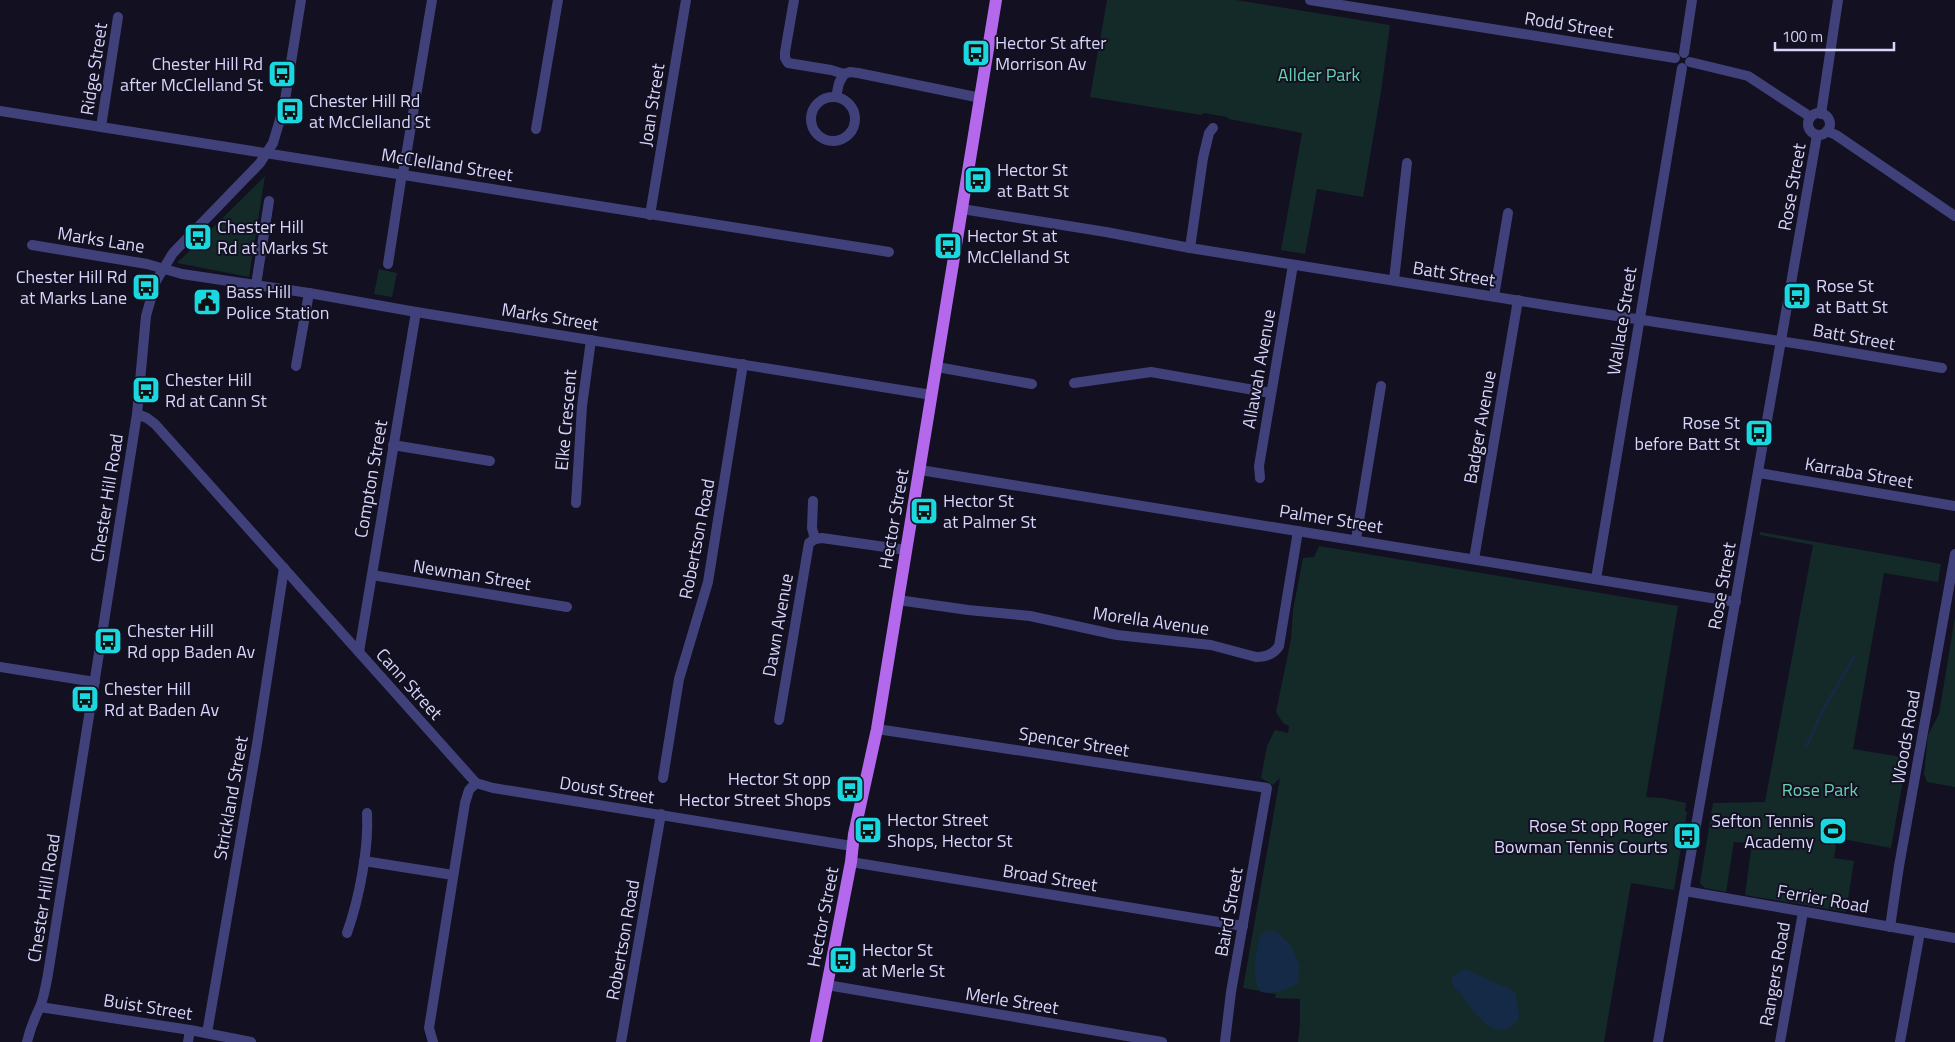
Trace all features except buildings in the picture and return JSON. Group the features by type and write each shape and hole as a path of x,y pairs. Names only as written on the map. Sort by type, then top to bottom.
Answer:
{"main road":[{"name":"Hector Street","path":"816,1042 852,862 852,846 877,729 996,0"}],"street":[{"name":"Chester Hill Road","path":"27,1042 34,1017 40,1007 48,974 137,414 146,316 150,298 164,267 173,253 251,173 267,153 276,137 281,120 301,0"},
{"path":"388,264 432,0"},
{"path":"536,129 558,0"},
{"name":"Joan Street","path":"650,214 686,0"},
{"path":"794,0 785,52 786,61 791,64 831,70 844,74 850,72 858,73 981,98"},
{"name":"Rodd Street","path":"1310,0 1679,55"},
{"path":"1692,0 1676,65 1686,65 1748,76 1810,118"},
{"path":"1822,114 1838,0"},
{"name":"Ridge Street","path":"101,127 118,17"},
{"name":"Wallace Street","path":"1596,579 1639,320 1686,65"},
{"path":"836,97 839,83 844,74"},
{"path":"836,97 849,104 854,113 854,122 851,131 844,138 829,140 816,133 812,125 811,115 818,102 836,97"},
{"name":"McClelland Street","path":"0,111 889,252"},
{"path":"1822,133 1830,122 1826,116 1814,114 1810,118 1809,129 1822,133 1836,135 1955,216"},
{"path":"1190,248 1203,158 1208,132 1213,128"},
{"name":"Rose Street","path":"1658,1042 1781,341 1822,133"},
{"path":"1394,280 1407,163"},
{"path":"256,285 269,201"},
{"name":"Batt Street","path":"962,209 1106,232 1190,248 1942,368"},
{"path":"1494,296 1508,213"},
{"name":"Marks Lane","path":"32,245 164,267"},
{"name":"Allawah Avenue","path":"1260,478 1259,466 1293,264"},
{"name":"Marks Street","path":"164,267 182,274 932,395"},
{"path":"296,366 309,293"},
{"name":"Badger Avenue","path":"1474,559 1518,300"},
{"name":"Compton Street","path":"359,652 416,312"},
{"name":"Elke Crescent","path":"576,503 582,406 591,340"},
{"name":"Robertson Road","path":"663,778 679,679 708,582 743,364"},
{"path":"936,368 1032,384"},
{"path":"1074,383 1151,372 1271,393"},
{"path":"1356,539 1381,386"},
{"name":"Cann Street","path":"137,414 155,424 476,782"},
{"path":"394,445 490,461"},
{"name":"Palmer Street","path":"920,470 1356,539 1736,602"},
{"name":"Karraba Street","path":"1759,472 1955,506"},
{"name":"Dawn Avenue","path":"779,720 808,548 809,543 815,539 812,528 813,501"},
{"name":"Morella Avenue","path":"898,600 968,610 1030,616 1117,635 1197,643 1262,657 1273,653 1279,646 1298,531"},
{"path":"815,539 822,538 906,550"},
{"name":"Woods Road","path":"1890,927 1899,866 1955,554"},
{"name":"Strickland Street","path":"207,1033 257,744 284,568"},
{"name":"Newman Street","path":"372,575 567,608"},
{"path":"0,666 95,682"},
{"name":"Spencer Street","path":"877,729 1267,788"},
{"path":"433,1042 429,1028 465,802 469,790 476,782"},
{"name":"Doust Street","path":"476,782 493,788 852,846"},
{"name":"Baird Street","path":"1225,1042 1231,992 1267,788"},
{"path":"347,933 354,915 364,861 368,832 367,813"},
{"name":"Robertson Road","path":"621,1042 660,814"},
{"path":"364,861 453,875"},
{"name":"Broad Street","path":"852,862 1243,926"},
{"name":"Ferrier Road","path":"1685,891 1955,938"},
{"name":"Rangers Road","path":"1780,1042 1803,912"},
{"path":"1900,1042 1920,932"},
{"name":"Merle Street","path":"827,985 1162,1042"},
{"name":"Buist Street","path":"40,1007 190,1030 251,1042"},
{"path":"188,1042 190,1030"}],"green space":[{"name":"Allder Park","path":"1107,0 1236,0 1390,25 1363,197 1317,189 1305,254 1281,250 1302,133 1204,113 1201,115 1090,97"},
{"path":"265,176 249,277 177,263"},
{"path":"379,269 397,273 392,297 374,294"},
{"name":"Rose Park","path":"1760,532 1941,564 1938,582 1884,573 1853,749 1907,758 1891,848 1837,838 1834,858 1854,861 1846,912 1745,895 1752,843 1734,842 1726,892 1705,888 1700,883 1713,803 1765,802 1813,545 1760,535"},
{"path":"1319,546 1678,606 1646,797 1663,798 1686,803 1685,811 1687,812 1674,890 1631,883 1604,1042 1298,1042 1300,999 1275,998 1276,994 1243,988 1280,778 1273,785 1261,778 1267,746 1275,730 1288,733 1289,726 1283,723 1276,712 1291,639 1293,610 1303,558 1314,557"},
{"path":"1955,617 1955,787 1927,782 1924,774 1928,735 1939,714"}],"water":[{"path":"1265,931 1275,931 1290,944 1300,965 1298,983 1285,990 1266,993 1261,992 1258,985 1255,964 1260,935"},
{"path":"1465,969 1516,992 1519,1016 1511,1027 1497,1030 1490,1027 1471,1008 1452,981 1452,978"}],"waterway":[{"path":"1806,747 1823,710 1854,657"}],"place":[{"name":"Hector St after Morrison Av","path":"976,53"},
{"name":"Chester Hill Rd after McClelland St","path":"282,74"},
{"name":"Chester Hill Rd at McClelland St","path":"290,111"},
{"name":"Hector St at Batt St","path":"978,180"},
{"name":"Chester Hill Rd at Marks St","path":"198,237"},
{"name":"Hector St at McClelland St","path":"948,246"},
{"name":"Chester Hill Rd at Marks Lane","path":"146,287"},
{"name":"Rose St at Batt St","path":"1797,296"},
{"name":"Bass Hill Police Station","path":"207,302"},
{"name":"Chester Hill Rd at Cann St","path":"146,390"},
{"name":"Rose St before Batt St","path":"1759,433"},
{"name":"Hector St at Palmer St","path":"924,511"},
{"name":"Chester Hill Rd opp Baden Av","path":"108,641"},
{"name":"Chester Hill Rd at Baden Av","path":"85,699"},
{"name":"Hector St opp Hector Street Shops","path":"850,789"},
{"name":"Hector Street Shops, Hector St","path":"868,830"},
{"name":"Sefton Tennis Academy","path":"1833,831"},
{"name":"Rose St opp Roger Bowman Tennis Courts","path":"1687,836"},
{"name":"Hector St at Merle St","path":"843,960"}]}
